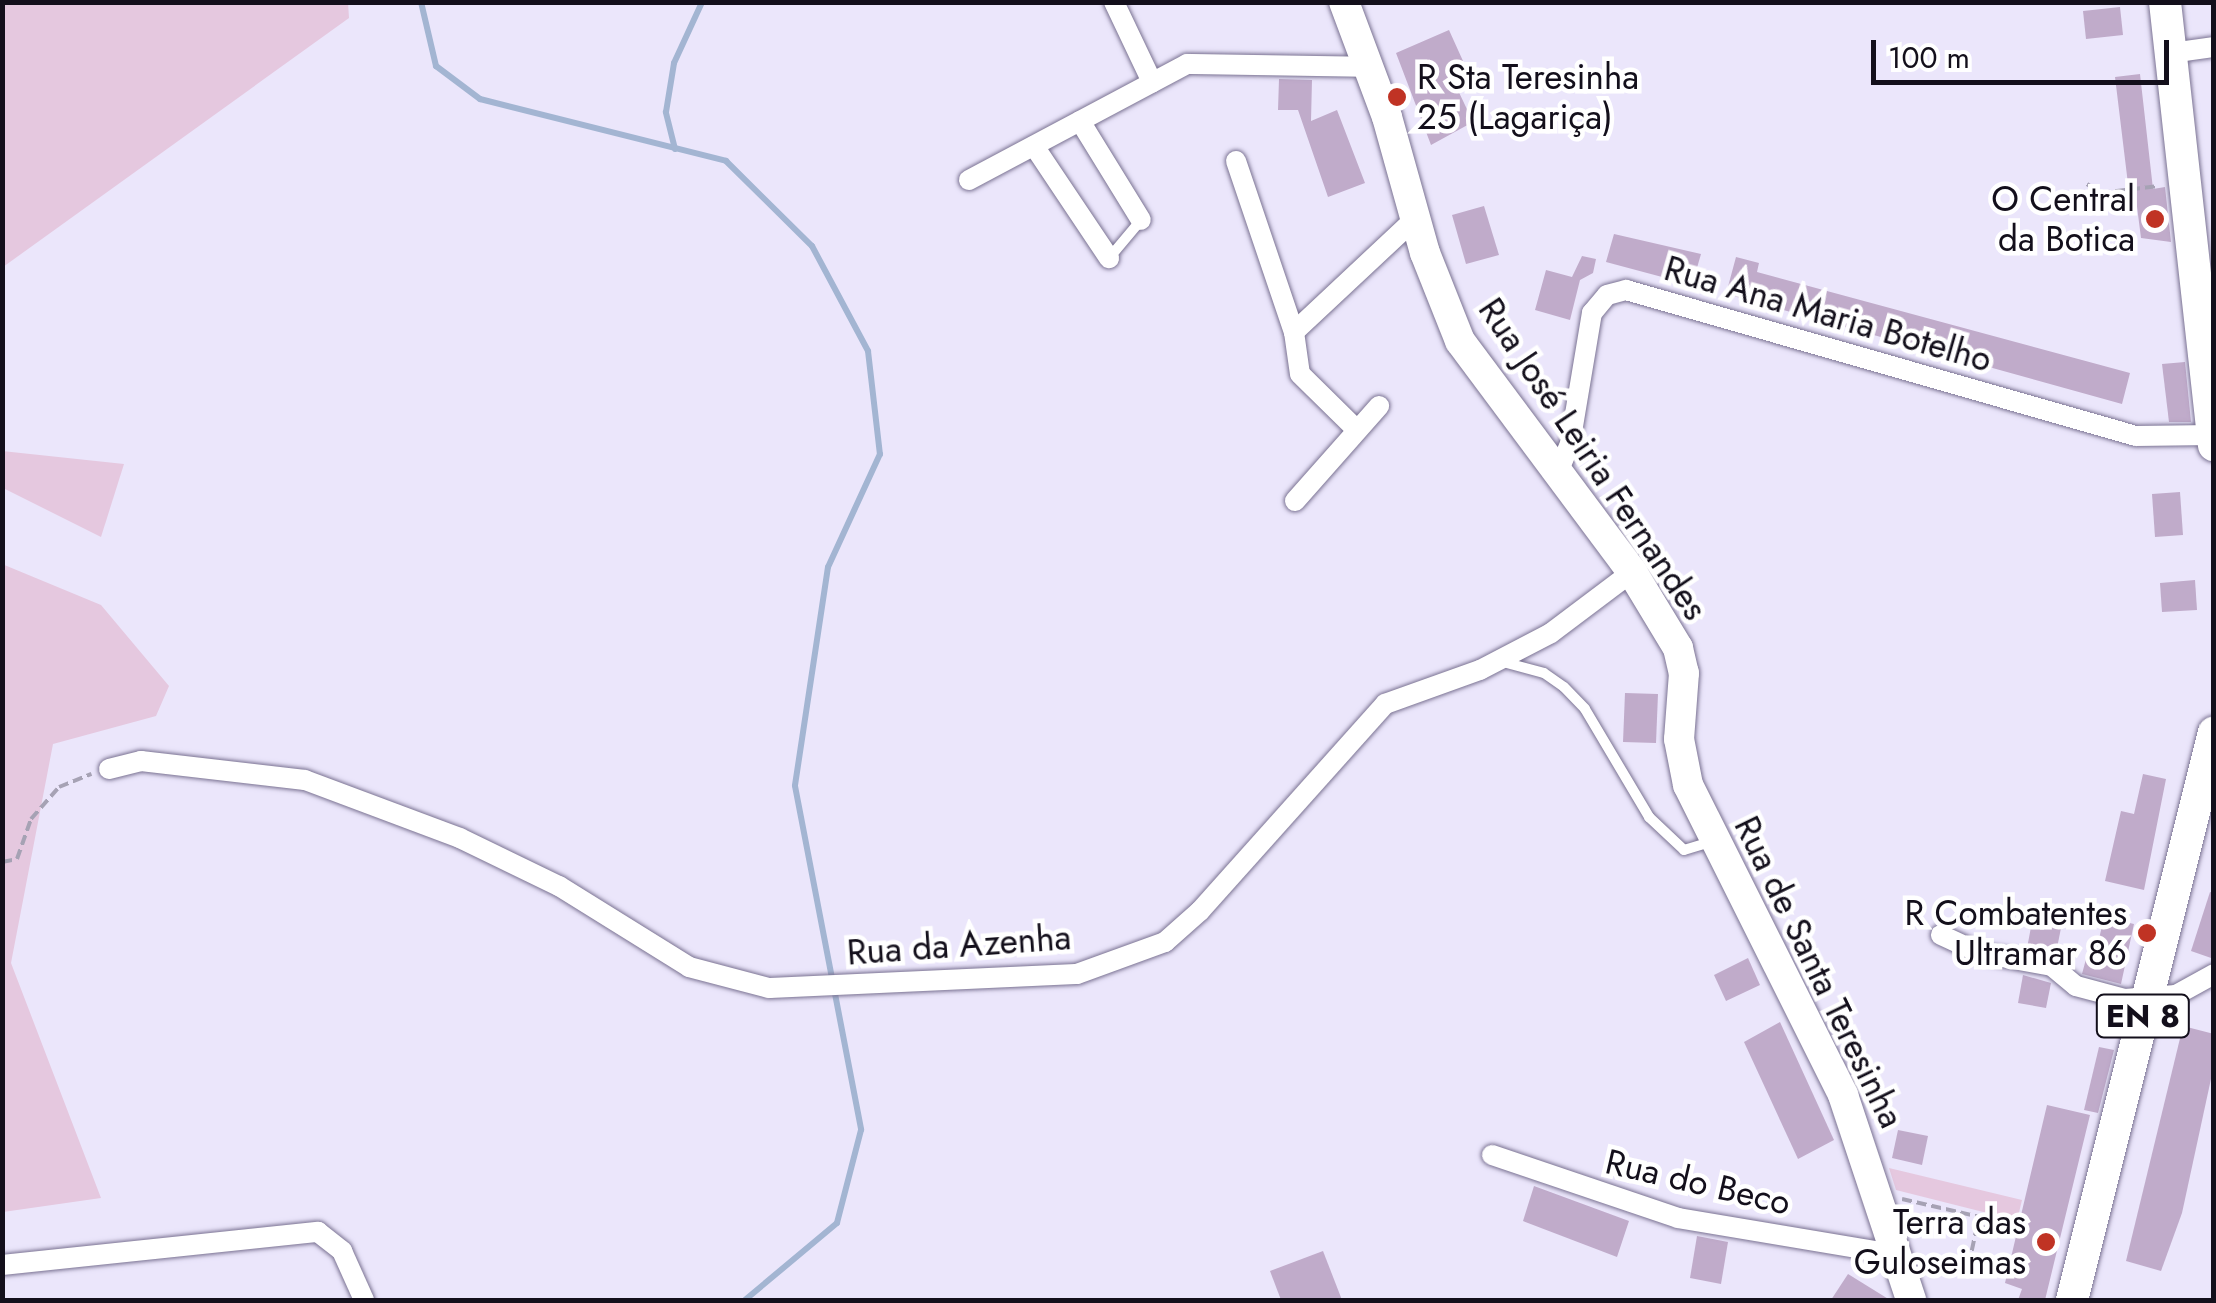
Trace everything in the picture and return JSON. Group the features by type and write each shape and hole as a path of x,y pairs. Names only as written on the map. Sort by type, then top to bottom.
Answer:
{"main road":[{"name":"Rua José Leiria Fernandes","path":"1344,2 1370,67 1416,218 1460,341 1632,572 1678,648 1684,674"},
{"path":"2165,2 2209,356 2214,445"},
{"name":"Rua de Santa Teresinha","path":"1684,674 1681,762 1715,841 1844,1095 1911,1300"},
{"name":"EN 8","path":"2072,1300 2214,732"}],"street":[{"path":"1114,2 1152,82"},
{"path":"2171,53 2214,47"},
{"path":"969,180 1188,64 1370,67"},
{"path":"1080,121 1141,220"},
{"path":"1034,146 1109,258"},
{"path":"1236,161 1294,332 1300,374 1357,430"},
{"path":"1294,332 1416,218"},
{"name":"Rua Ana Maria Botelho","path":"1558,472 1570,444 1592,314 1606,295 1626,290 2136,436 2213,435"},
{"path":"1295,501 1378,406"},
{"name":"Rua da Azenha","path":"109,769 141,761 305,780 370,802 559,886 690,967 769,988 1076,974 1164,942 1200,911 1384,704 1496,662 1551,633 1632,572"},
{"path":"1941,935 1980,953 2052,966 2076,986 2147,1000 2176,995 2214,974"},
{"name":"Rua do Beco","path":"1492,1155 1678,1218 1894,1254"},
{"path":"2,1264 318,1232 342,1251 364,1300"}],"lane":[{"path":"1109,258 1141,220"},
{"path":"1496,662 1520,664 1564,687 1585,710 1649,817 1684,850 1715,841"}],"path":[{"path":"2087,184 2100,193 2156,186"},
{"path":"2,862 17,859 31,819 59,787 109,769"},
{"path":"1877,1193 2002,1222 2000,1231 1978,1226 1969,1263 2005,1272"}],"shaded area":[{"path":"3,2 348,2 349,18 3,267"},
{"path":"2,451 124,464 101,537 3,488"},
{"path":"2,564 101,605 169,686 156,716 53,744 11,963 101,1198 3,1212"},
{"path":"1889,1168 2022,1200 2015,1229 2005,1228 2007,1218 1896,1190"}],"building":[{"path":"2120,7 2123,35 2086,39 2083,11"},
{"path":"1449,30 1463,61 1447,67 1473,122 1431,145 1396,53"},
{"path":"2140,74 2153,189 2165,187 2171,242 2141,238 2134,183 2128,184 2115,77"},
{"path":"1279,79 1312,80 1311,121 1337,110 1365,183 1328,197 1298,110 1278,110"},
{"path":"1484,206 1499,255 1466,264 1452,215"},
{"path":"1614,234 1701,254 1692,285 1606,262"},
{"path":"1582,256 1596,259 1593,273 1580,280 1570,320 1535,310 1546,270 1572,277"},
{"path":"1736,257 1759,263 1757,272 2130,373 2122,404 1726,294"},
{"path":"2185,362 2191,422 2169,422 2162,364"},
{"path":"2180,492 2183,535 2155,537 2152,494"},
{"path":"2195,580 2197,610 2162,612 2160,583"},
{"path":"1625,693 1658,694 1656,743 1623,742"},
{"path":"2143,774 2166,779 2144,890 2105,881 2121,811 2134,814"},
{"path":"2210,892 2214,893 2214,959 2191,951"},
{"path":"2104,917 2134,924 2121,984 2082,974 2086,959 2094,961"},
{"path":"2032,922 2061,928 2056,953 2027,948"},
{"path":"1748,958 1760,985 1726,1001 1714,975"},
{"path":"2023,975 2051,983 2046,1008 2018,1003"},
{"path":"1780,1022 1834,1140 1798,1159 1744,1042"},
{"path":"2183,1026 2214,1034 2214,1065 2182,1213 2161,1271 2126,1261"},
{"path":"2099,1047 2114,1050 2098,1113 2084,1110"},
{"path":"2047,1105 2090,1115 2045,1300 2018,1300 2022,1289 2005,1283"},
{"path":"1898,1130 1928,1136 1922,1165 1892,1158"},
{"path":"1534,1186 1629,1221 1617,1257 1523,1221"},
{"path":"1697,1236 1728,1242 1721,1284 1690,1278"},
{"path":"1323,1251 1342,1300 1281,1300 1270,1271"},
{"path":"1848,1274 1890,1300 1831,1300"}],"waterway":[{"path":"421,2 436,66 480,99 726,161 812,246 868,351 880,454 828,567 795,786 861,1130 837,1223 745,1300"},
{"path":"675,149 666,112 674,63 702,2"}],"place":[{"name":"R Sta Teresinha 25 (Lagariça)","path":"1397,97"},
{"name":"O Central da Botica","path":"2155,219"},
{"name":"R Combatentes Ultramar 86","path":"2147,933"},
{"name":"Terra das Guloseimas","path":"2046,1242"}]}
